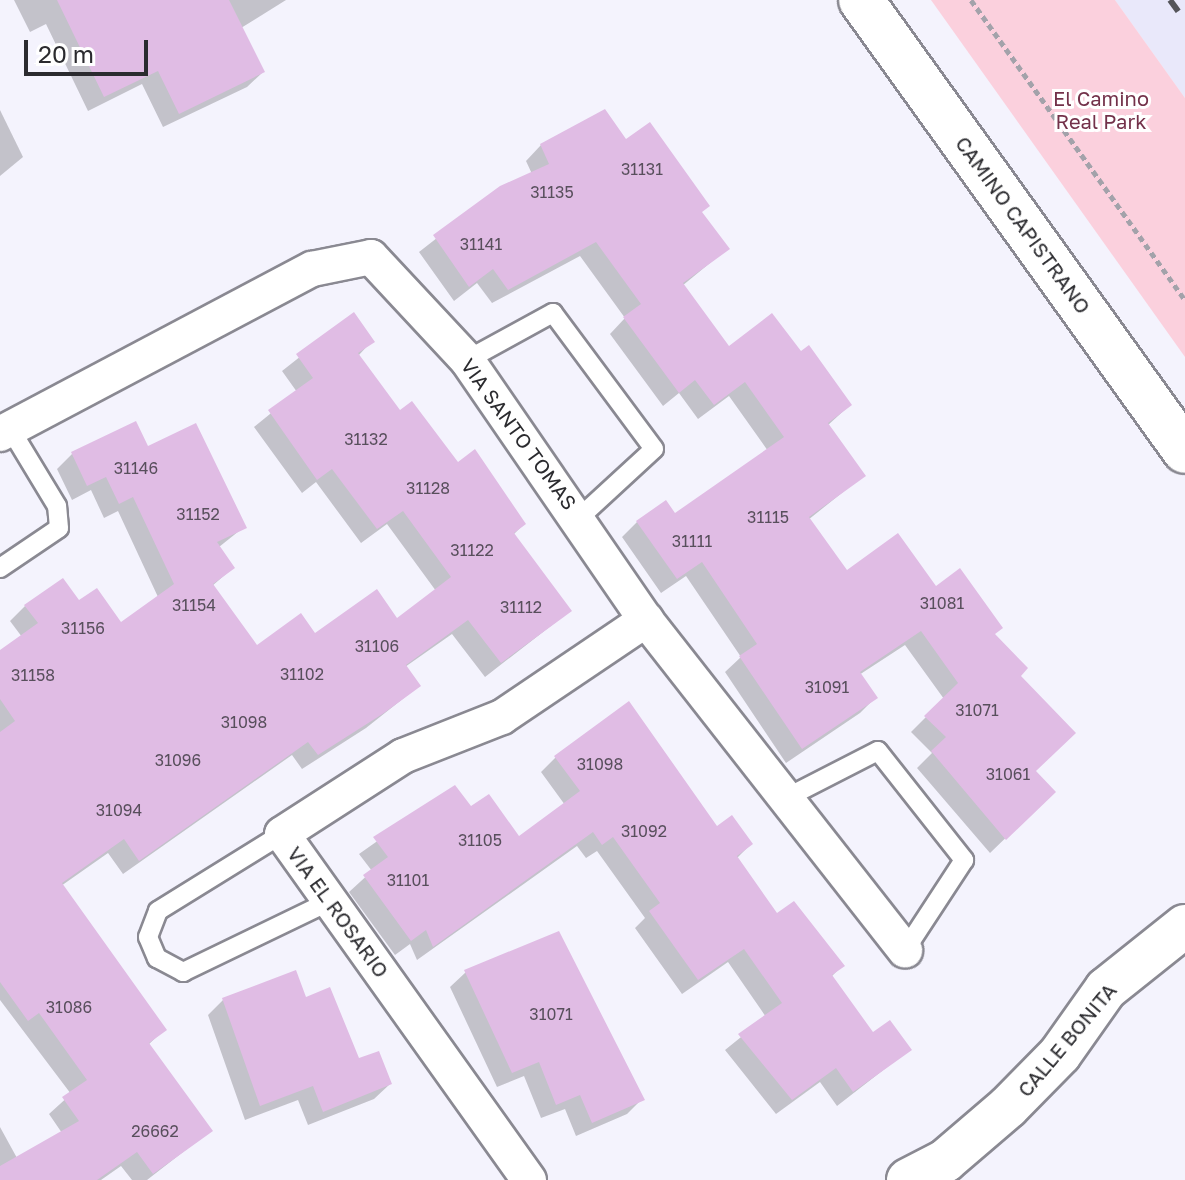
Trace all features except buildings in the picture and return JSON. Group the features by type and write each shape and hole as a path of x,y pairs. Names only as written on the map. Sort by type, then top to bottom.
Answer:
{"main road":[{"name":"CAMINO CAPISTRANO","path":"861,0 1185,451"}],"street":[{"name":"VIA SANTO TOMAS","path":"5,432 312,269 371,257 467,360 579,518 646,620 905,950"},
{"name":"VIA EL ROSARIO","path":"529,1180 282,834 403,756 502,717 646,620"},
{"name":"CALLE BONITA","path":"908,1180 945,1161 1008,1107 1060,1054 1106,989 1185,926"}],"lane":[{"path":"467,360 553,313 654,449 579,518"},
{"path":"0,568 59,528 57,506 5,432"},
{"path":"786,798 878,751 955,848 964,860 905,950"},
{"path":"282,834 158,911 148,937 157,958 183,972 330,901"}],"path":[{"path":"971,0 1185,300"}],"shaded area":[{"path":"1115,0 1185,0 1185,98"}],"green space":[{"name":"El Camino Real Park","path":"931,0 1115,0 1185,98 1185,357"}],"railway":[{"path":"1170,0 1185,21"}]}
